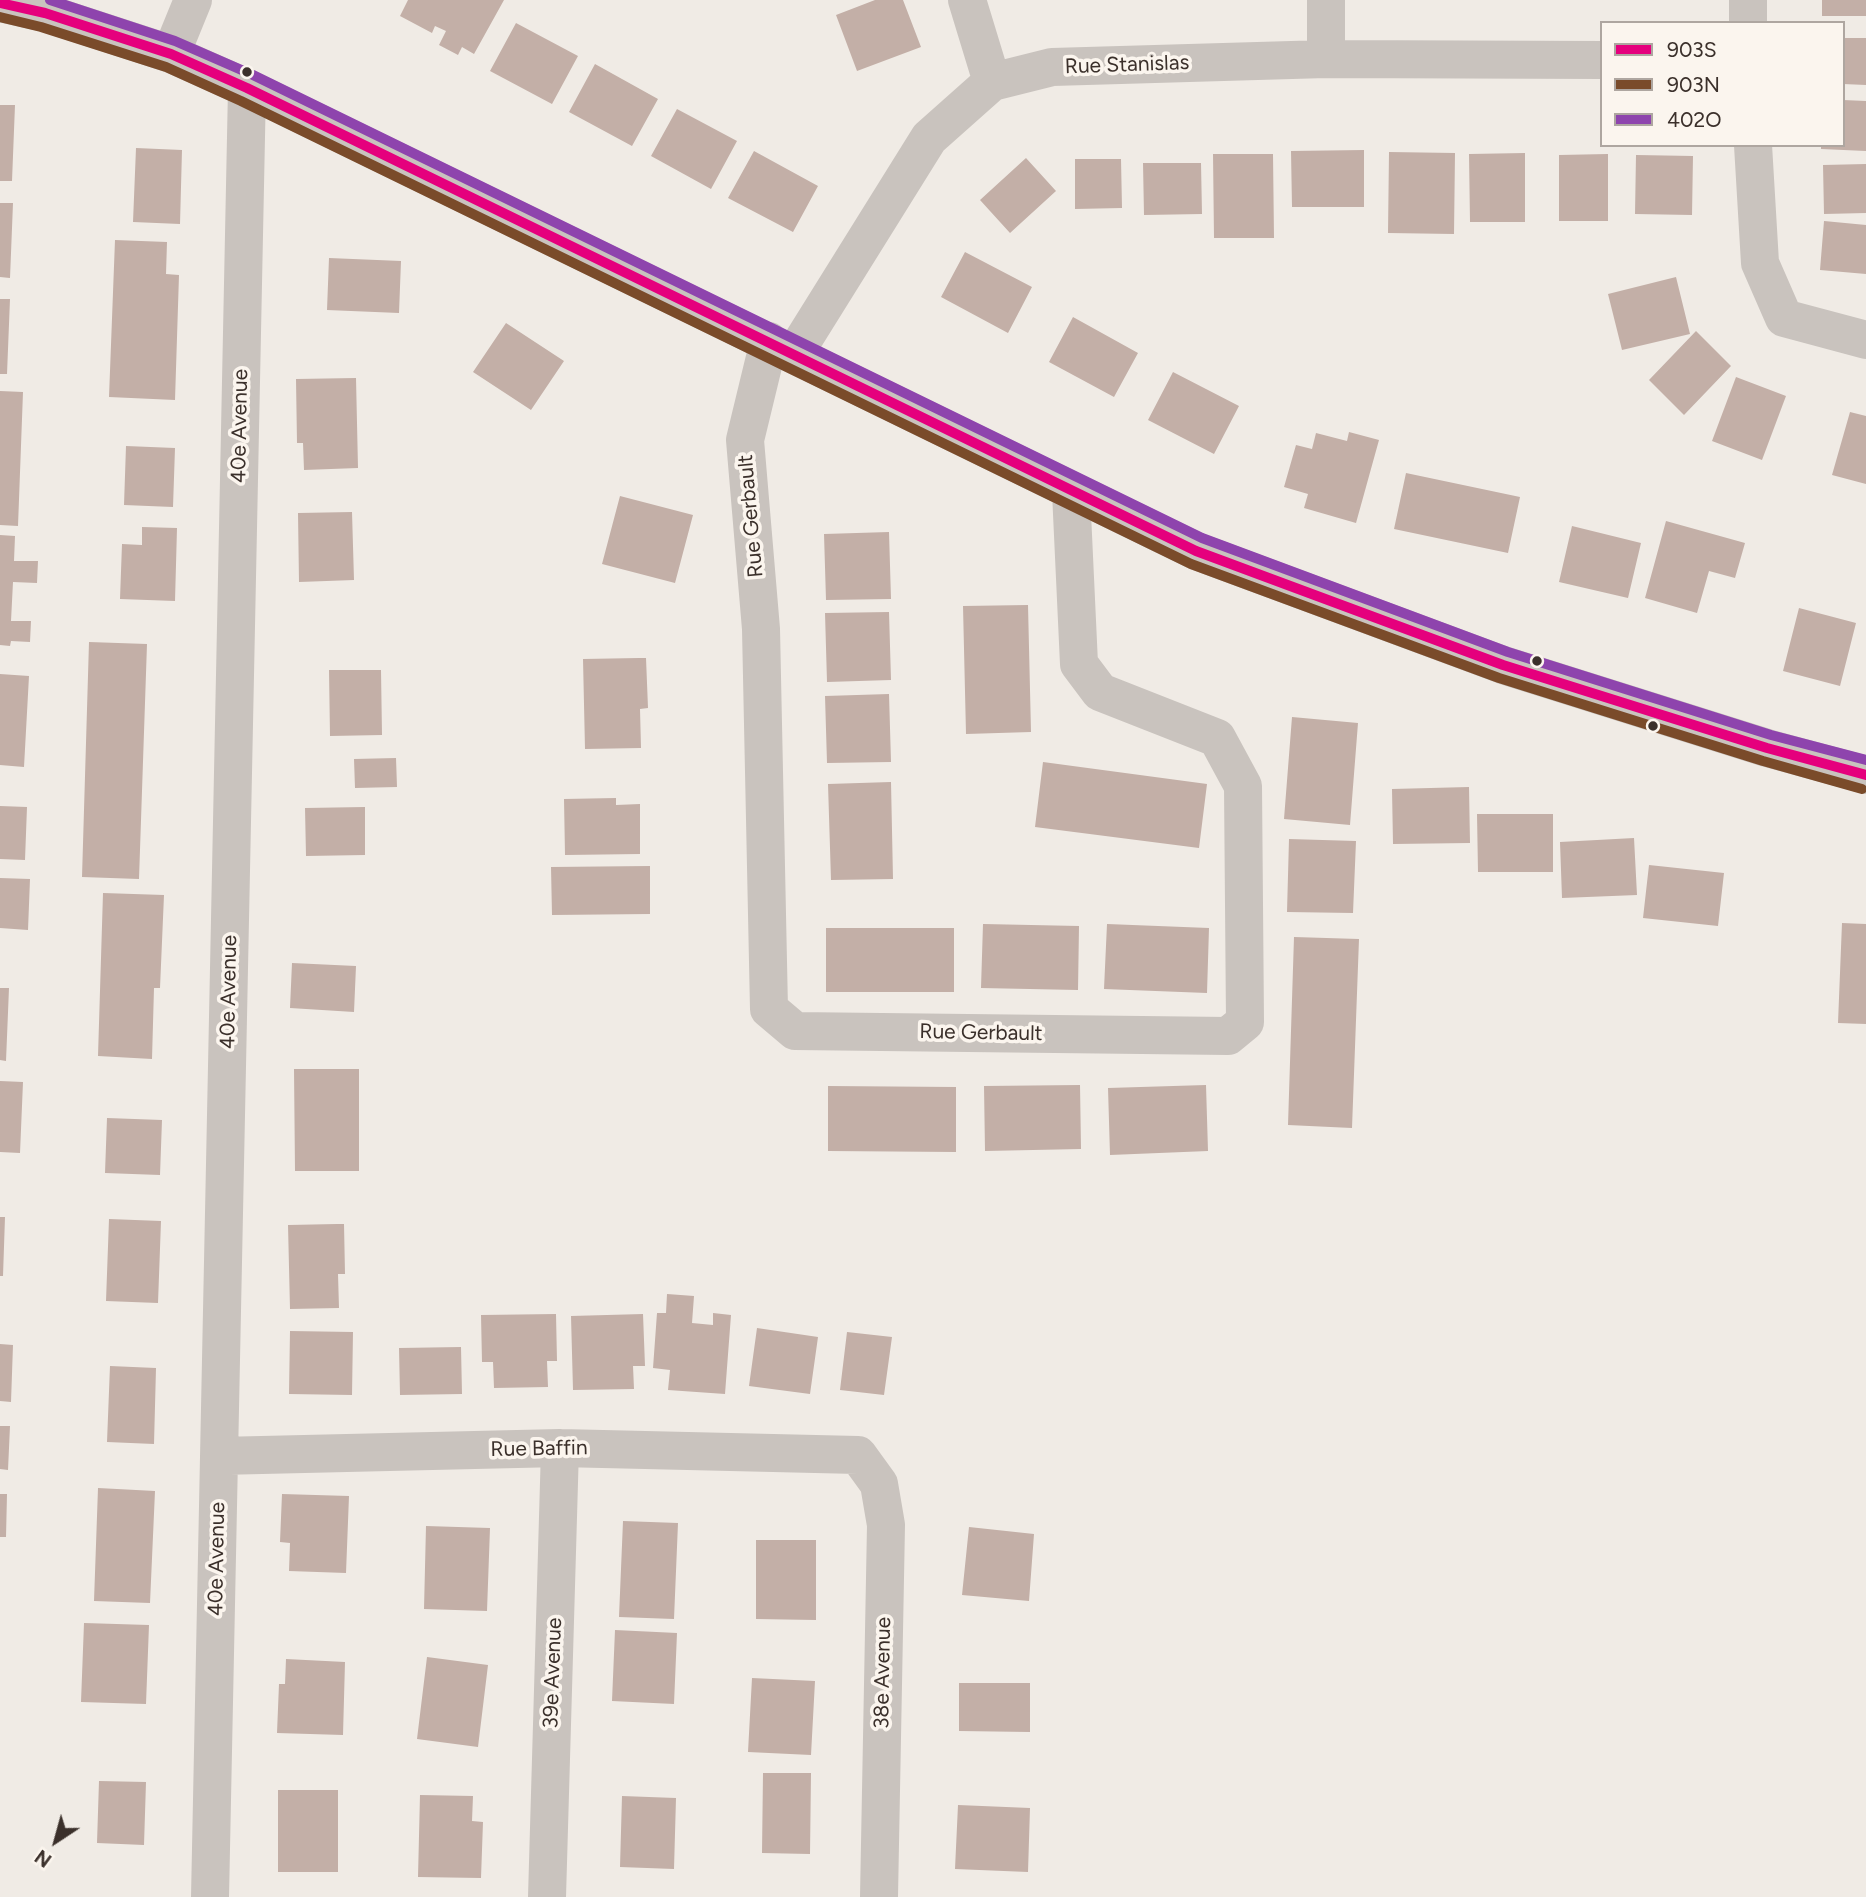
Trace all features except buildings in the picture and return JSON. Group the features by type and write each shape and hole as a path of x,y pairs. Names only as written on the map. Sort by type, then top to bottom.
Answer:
{"street":[{"path":"171,54 193,0"},
{"path":"967,0 992,82"},
{"path":"1326,0 1326,59"},
{"path":"1748,0 1748,21"},
{"path":"0,3 45,13 171,54 247,88 1196,551 1503,665 1767,748 1866,775"},
{"name":"Rue Stanislas","path":"782,347 929,138 992,82 1052,67 1326,59 1600,60"},
{"name":"40e Avenue","path":"210,1897 247,88"},
{"path":"1753,147 1760,263 1784,318 1866,340"},
{"name":"Rue Gerbault","path":"782,347 745,440 761,629 769,1009 795,1031 1228,1036 1245,1022 1242,786 1217,738 1100,692 1079,664 1071,492"},
{"name":"Rue Baffin","path":"219,1456 559,1448 858,1455"},
{"name":"39e Avenue","path":"547,1897 559,1448"},
{"name":"38e Avenue","path":"858,1455 879,1484 886,1525 879,1897"}],"transit line":[{"name":"402O","path":"50,0 175,41 253,75 1202,538 1508,652 1771,735 1866,760"},
{"name":"903S","path":"0,3 45,13 171,54 247,88 1196,551 1503,665 1767,748 1866,775"},
{"name":"903N","path":"0,17 41,27 166,67 241,101 1191,564 1499,678 1763,761 1862,789"}]}
